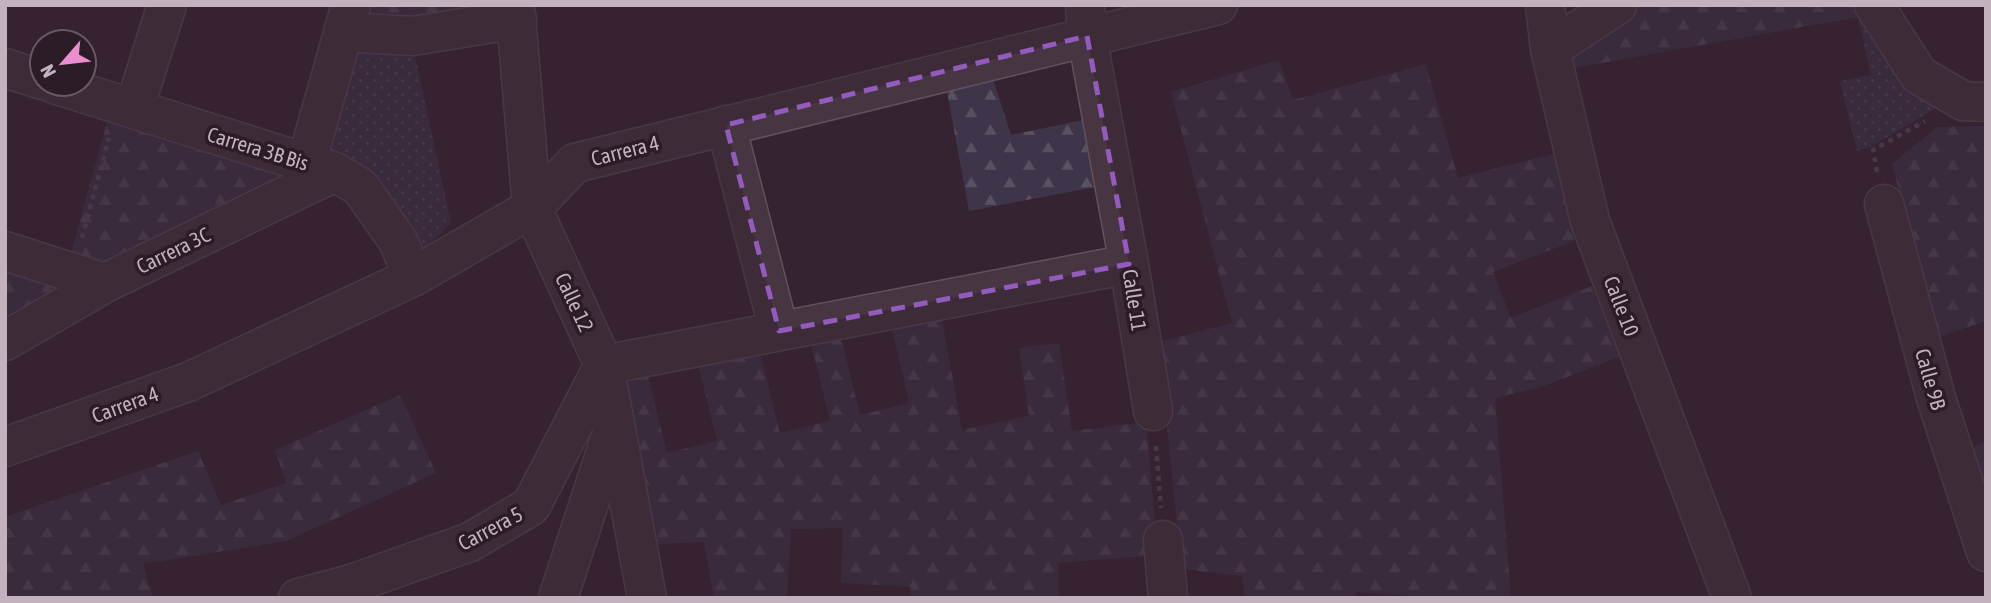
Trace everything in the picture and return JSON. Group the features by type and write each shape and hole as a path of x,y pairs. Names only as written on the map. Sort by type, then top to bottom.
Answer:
{"street":[{"path":"127,108 167,5"},
{"name":"Carrera 4","path":"5,447 188,382 413,277 532,208 575,163 726,125 1086,20 1218,5"},
{"name":"Calle 10","path":"1545,5 1550,49 1590,221 1732,598"},
{"path":"1550,49 1617,5"},
{"path":"1874,5 1919,75 1974,102"},
{"path":"320,168 347,19 413,36 516,12"},
{"name":"Calle 12","path":"516,12 532,208 604,365 647,598"},
{"name":"Calle 11","path":"1086,20 1153,411"},
{"path":"5,68 28,75"},
{"name":"Carrera 3B Bis","path":"97,98 320,168 360,187 398,241 413,277"},
{"path":"726,125 779,331"},
{"name":"Carrera 3C","path":"5,341 89,278 320,168"},
{"name":"Calle 9B","path":"1884,204 1936,398 1986,552"},
{"path":"5,251 89,278"},
{"path":"604,365 1129,264"},
{"name":"Carrera 5","path":"298,598 351,584 470,542 531,506 604,365"},
{"path":"558,598 614,425"},
{"path":"1163,540 1168,598"}],"path":[{"path":"1884,204 1873,150 1974,102"},
{"path":"89,278 95,184 127,108"},
{"path":"1153,411 1163,540"}],"highlighted area":[{"path":"1087,36 1129,264 779,331 726,125"}],"green space":[{"path":"357,5 504,5 370,26"},
{"path":"1638,5 1847,5 1858,17 1574,68 1569,47"},
{"path":"1847,5 1862,5 1945,103 1872,146 1857,151 1840,81 1871,75 1858,17"},
{"path":"350,46 414,51 451,223 421,253 323,159"},
{"path":"1279,60 1293,100 1426,64 1458,178 1561,152 1574,241 1493,272 1511,318 1592,286 1619,357 1541,387 1495,398 1511,598 1411,598 1356,592 1356,598 1245,598 1242,576 1182,569 1158,342 1232,323 1171,92"},
{"path":"992,76 1011,135 1088,119 1101,186 969,211 946,86"},
{"path":"110,111 317,175 112,272 70,257"},
{"path":"1986,126 1986,321 1938,337 1892,164 1937,127"},
{"path":"5,260 83,285 5,328"},
{"path":"941,314 962,430 1029,416 1019,348 1059,343 1072,431 1146,422 1158,555 1058,563 1059,598 910,598 911,587 841,583 843,528 791,529 787,598 714,598 704,542 658,544 623,377 647,372 667,453 717,441 697,360 759,348 780,433 830,421 810,339 840,333 860,415 909,403 891,323"},
{"path":"400,395 436,473 286,541 143,564 153,598 5,598 5,517 198,451 221,505 286,483 275,450"},
{"path":"1986,441 1986,506 1970,449"}]}
